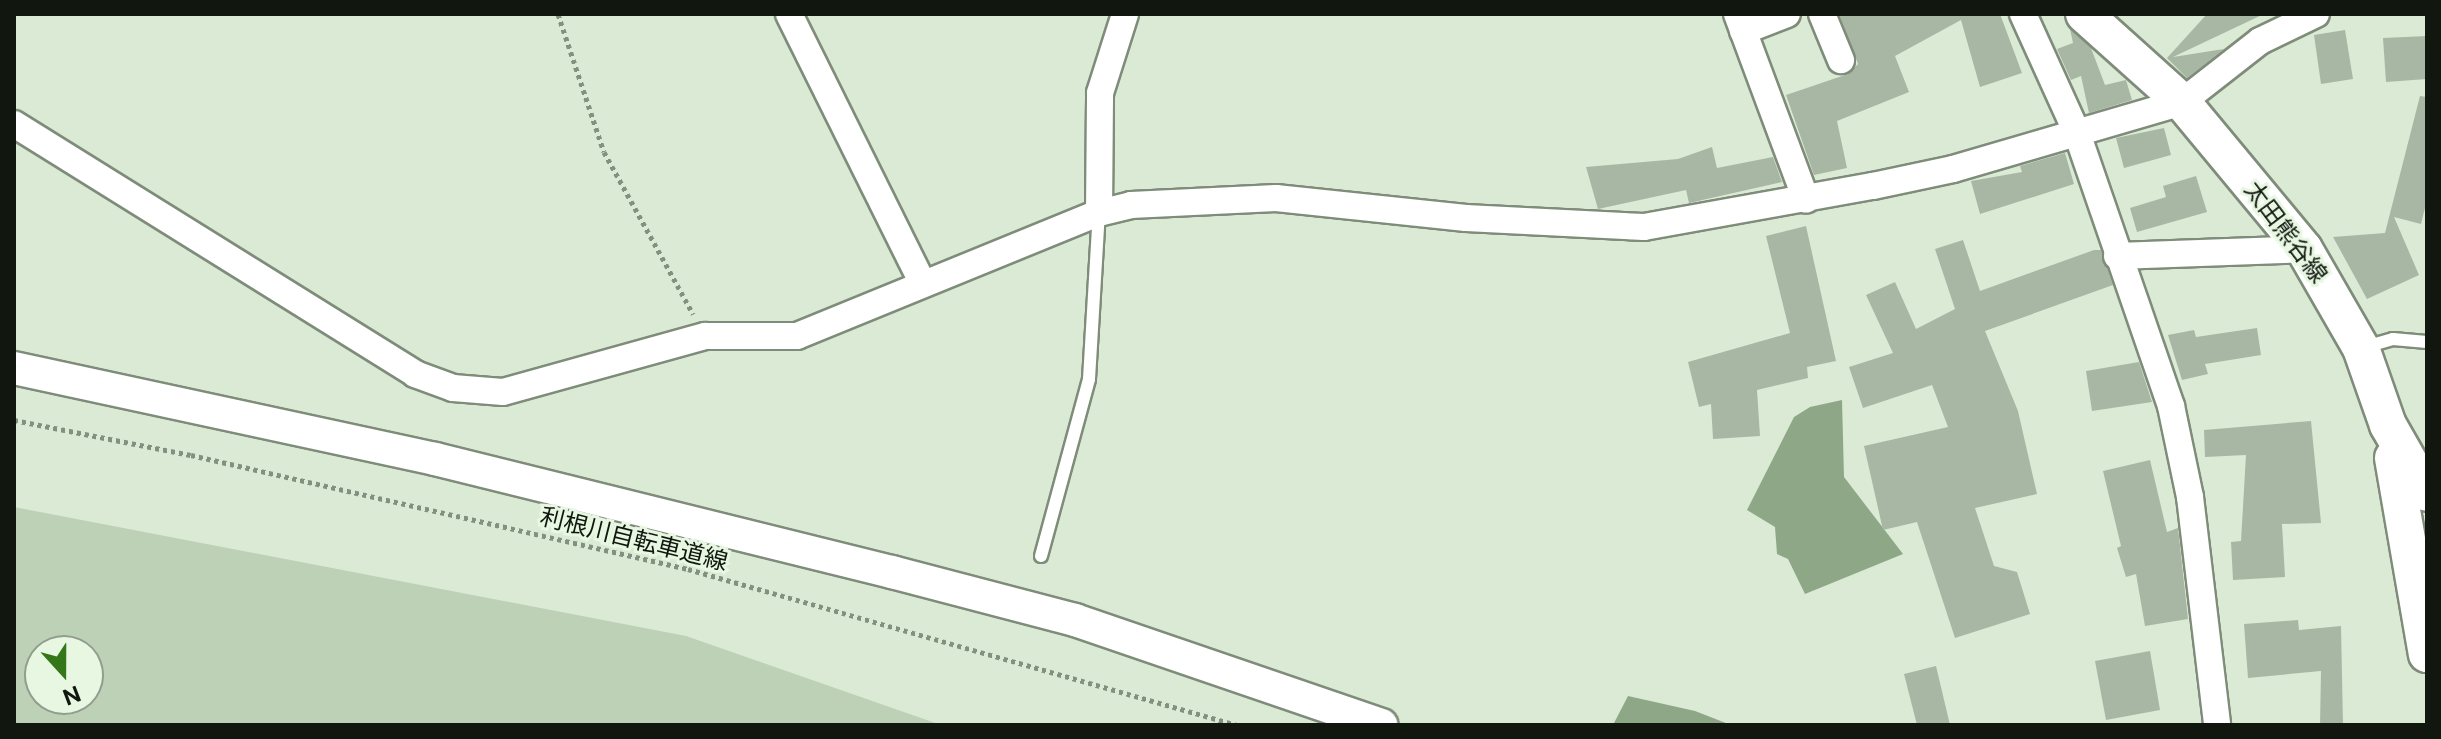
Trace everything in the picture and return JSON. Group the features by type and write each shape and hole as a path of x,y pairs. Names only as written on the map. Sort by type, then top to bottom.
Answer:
{"main road":[{"name":"太田熊谷線","path":"2084,14 2182,102 2304,249 2361,348 2388,425 2427,493"},
{"path":"2388,425 2427,441"},
{"path":"2388,425 2427,654"}],"street":[{"path":"789,14 923,284"},
{"path":"1099,213 1100,93 1125,14"},
{"path":"1787,14 1740,22 1806,200"},
{"path":"1822,14 1841,60"},
{"path":"2023,14 2077,133 2171,406 2190,497 2217,725"},
{"path":"14,124 389,360 453,388 503,392 705,336 797,336 1099,213 1192,200 1276,198 1466,218 1644,227 1806,200 1953,169 2182,102 2260,41 2316,14"},
{"path":"2117,256 2304,249"},
{"path":"14,368 435,459 908,576 1075,620 1381,725"}],"lane":[{"path":"1041,556 1089,379 1099,213"},
{"path":"2361,348 2393,339 2427,342"}],"path":[{"path":"558,14 604,152 705,336"},
{"name":"利根川自転車道線","path":"14,420 191,455 688,569 1237,725"}],"green space":[{"path":"1842,400 1844,477 1903,554 1805,594 1788,559 1777,554 1775,527 1747,510 1794,417 1810,407"},
{"path":"14,507 686,636 941,725 14,725"},
{"path":"1628,696 1695,711 1731,725 1613,725"}],"building":[{"path":"1839,14 2000,14 2022,73 1980,87 1961,20 1895,56 1909,92 1837,121 1847,168 1814,175 1786,95 1848,74 1858,64"},
{"path":"2207,14 2264,14 2173,57 2224,49 2187,78 2167,58"},
{"path":"2070,29 2091,48 2105,85 2126,80 2132,100 2089,113 2081,76 2071,80 2057,49 2073,43"},
{"path":"2345,30 2353,79 2321,84 2314,35"},
{"path":"2427,36 2427,79 2386,82 2383,38"},
{"path":"2420,96 2427,97 2427,200 2421,224 2394,217 2419,275 2367,299 2333,237 2385,233"},
{"path":"2164,128 2171,155 2124,168 2116,138"},
{"path":"1712,147 1717,168 1773,157 1782,182 1689,203 1686,190 1598,209 1586,167 1678,159"},
{"path":"2065,153 2074,184 1980,214 1971,181 2022,172 2020,166"},
{"path":"2196,176 2207,212 2137,232 2130,208 2166,197 2163,186"},
{"path":"1806,226 1836,361 1807,367 1808,378 1757,390 1760,436 1713,439 1711,404 1699,407 1688,362 1790,333 1766,236"},
{"path":"1963,240 1980,291 2094,250 2101,250 2113,285 1985,331 2018,411 2037,494 1975,508 1994,566 2017,572 2030,614 1955,638 1917,522 1883,530 1864,446 1948,427 1932,385 1863,408 1849,367 1893,353 1866,295 1895,282 1916,329 1955,309 1935,249"},
{"path":"2257,328 2261,355 2205,364 2208,374 2182,380 2168,335 2194,330 2196,337"},
{"path":"2139,362 2152,402 2092,411 2086,371"},
{"path":"2311,421 2321,523 2282,524 2285,577 2233,580 2231,542 2241,541 2246,455 2205,457 2204,430"},
{"path":"2150,460 2167,532 2178,528 2188,619 2145,626 2136,574 2126,577 2117,548 2121,546 2103,471"},
{"path":"2298,620 2299,630 2341,626 2343,725 2320,725 2321,671 2248,678 2244,624"},
{"path":"2150,651 2160,710 2106,720 2095,661"},
{"path":"1936,666 1950,725 1917,725 1904,674"}]}
